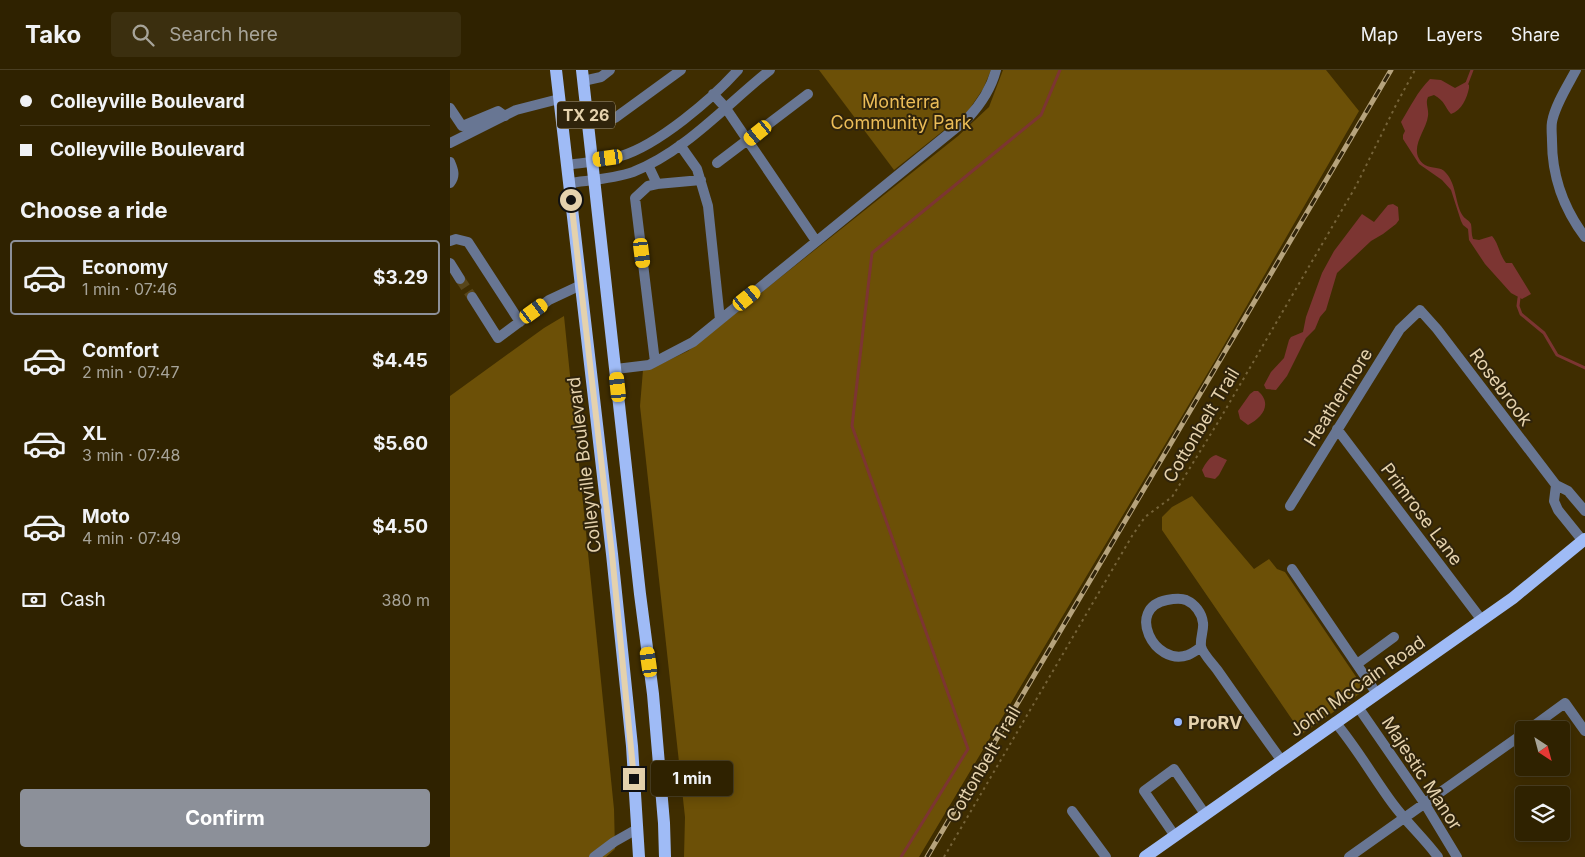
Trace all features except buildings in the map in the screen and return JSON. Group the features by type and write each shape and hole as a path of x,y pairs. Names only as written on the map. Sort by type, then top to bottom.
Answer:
{"main road":[{"name":"Colleyville Boulevard","path":"556,70 612,554 632,746 639,857"},
{"name":"TX 26","path":"582,76 653,694 665,857"},
{"name":"John McCain Road","path":"1145,857 1513,598 1584,540"},
{"path":"612,554 636,551"}],"street":[{"path":"582,76 601,77 610,70"},
{"path":"587,122 615,118 681,70"},
{"path":"567,164 620,157 640,148 682,122 738,70"},
{"path":"569,183 631,172 648,165 680,145 770,70"},
{"path":"616,369 649,365 692,342 720,320 968,118 984,98 993,82 996,70"},
{"path":"1576,70 1564,91 1552,122 1552,156 1558,186 1566,208 1574,223 1585,237"},
{"path":"713,94 725,108 816,241"},
{"path":"717,163 808,94"},
{"path":"450,143 516,110 560,99"},
{"path":"450,108 462,126 498,110 505,116"},
{"path":"680,145 697,169 708,206 720,320"},
{"path":"450,162 454,171 453,180 450,183"},
{"path":"648,165 657,184"},
{"path":"655,362 635,198 648,186 700,180"},
{"path":"450,242 456,239 468,242 520,322"},
{"path":"450,263 460,280"},
{"path":"472,297 498,338 549,300 581,285"},
{"name":"Heathermore","path":"1290,506 1400,329 1420,310"},
{"name":"Rosebrook","path":"1420,310 1437,329 1556,485 1568,491 1585,511"},
{"name":"Primrose Lane","path":"1337,429 1481,619"},
{"path":"1556,485 1554,501 1558,510 1584,540"},
{"path":"1292,569 1377,694"},
{"path":"1201,647 1188,655 1175,657 1162,651 1148,636 1147,616 1152,607 1158,602 1170,599 1185,599 1197,607 1203,622 1201,647 1282,761"},
{"path":"1357,664 1394,637"},
{"path":"1541,721 1566,703 1585,731"},
{"name":"Majestic Manor","path":"1358,707 1425,804 1457,857"},
{"name":"Majestic Manor","path":"1335,722 1393,804 1438,857"},
{"path":"1349,857 1515,739"},
{"path":"1175,836 1144,791 1174,769 1205,814"},
{"path":"1072,811 1106,857"},
{"path":"594,857 614,842 637,829"}],"path":[{"name":"Cottonbelt Trail","path":"944,857 1132,536 1145,517 1172,497 1220,419 1356,186 1415,70"}],"green space":[{"name":"Monterra Community Park","path":"819,70 991,70 983,89 968,111 894,170"},
{"path":"1003,70 1326,70 1359,111 1216,359 919,857 684,857 685,817 640,406 643,370 688,351 958,136 989,107"},
{"path":"564,316 614,809 615,849 606,857 450,857 450,396 544,328"},
{"path":"1192,496 1254,569 1269,559 1277,569 1285,572 1365,690 1302,734 1162,530 1162,517 1172,507"}],"shaded area":[{"path":"1430,79 1441,80 1455,88 1466,82 1469,88 1463,103 1458,110 1451,114 1438,97 1434,95 1428,97 1427,122 1419,141 1417,154 1425,165 1442,169 1450,178 1460,211 1471,224 1473,239 1479,240 1492,236 1506,263 1512,263 1531,294 1522,299 1511,293 1485,264 1469,240 1468,229 1461,221 1451,190 1442,180 1419,164 1403,139 1405,131 1401,122 1418,94"},
{"path":"1393,204 1398,207 1399,220 1383,234 1371,241 1337,273 1326,310 1320,317 1315,329 1306,338 1287,376 1276,390 1266,389 1264,385 1271,372 1284,358 1289,340 1291,337 1303,332 1306,317 1322,273 1334,251 1362,214 1374,222 1388,205"},
{"path":"1254,391 1258,391 1262,396 1265,406 1258,419 1248,425 1240,419 1238,411"},
{"path":"1216,455 1227,460 1215,479 1205,477 1202,470 1206,463"}],"waterway":[{"path":"901,857 968,749 852,426 872,253 1041,115 1060,70"},
{"path":"1467,83 1472,70"},
{"path":"1519,298 1518,306 1521,314 1544,333 1557,355 1585,368"}],"tunnel":[{"path":"460,279 472,297"}],"railway":[{"path":"927,857 1391,70"}],"place":[{"name":"ProRV","path":"1178,722"}],"route":[{"path":"571,200 612,554 634,779"}]}
